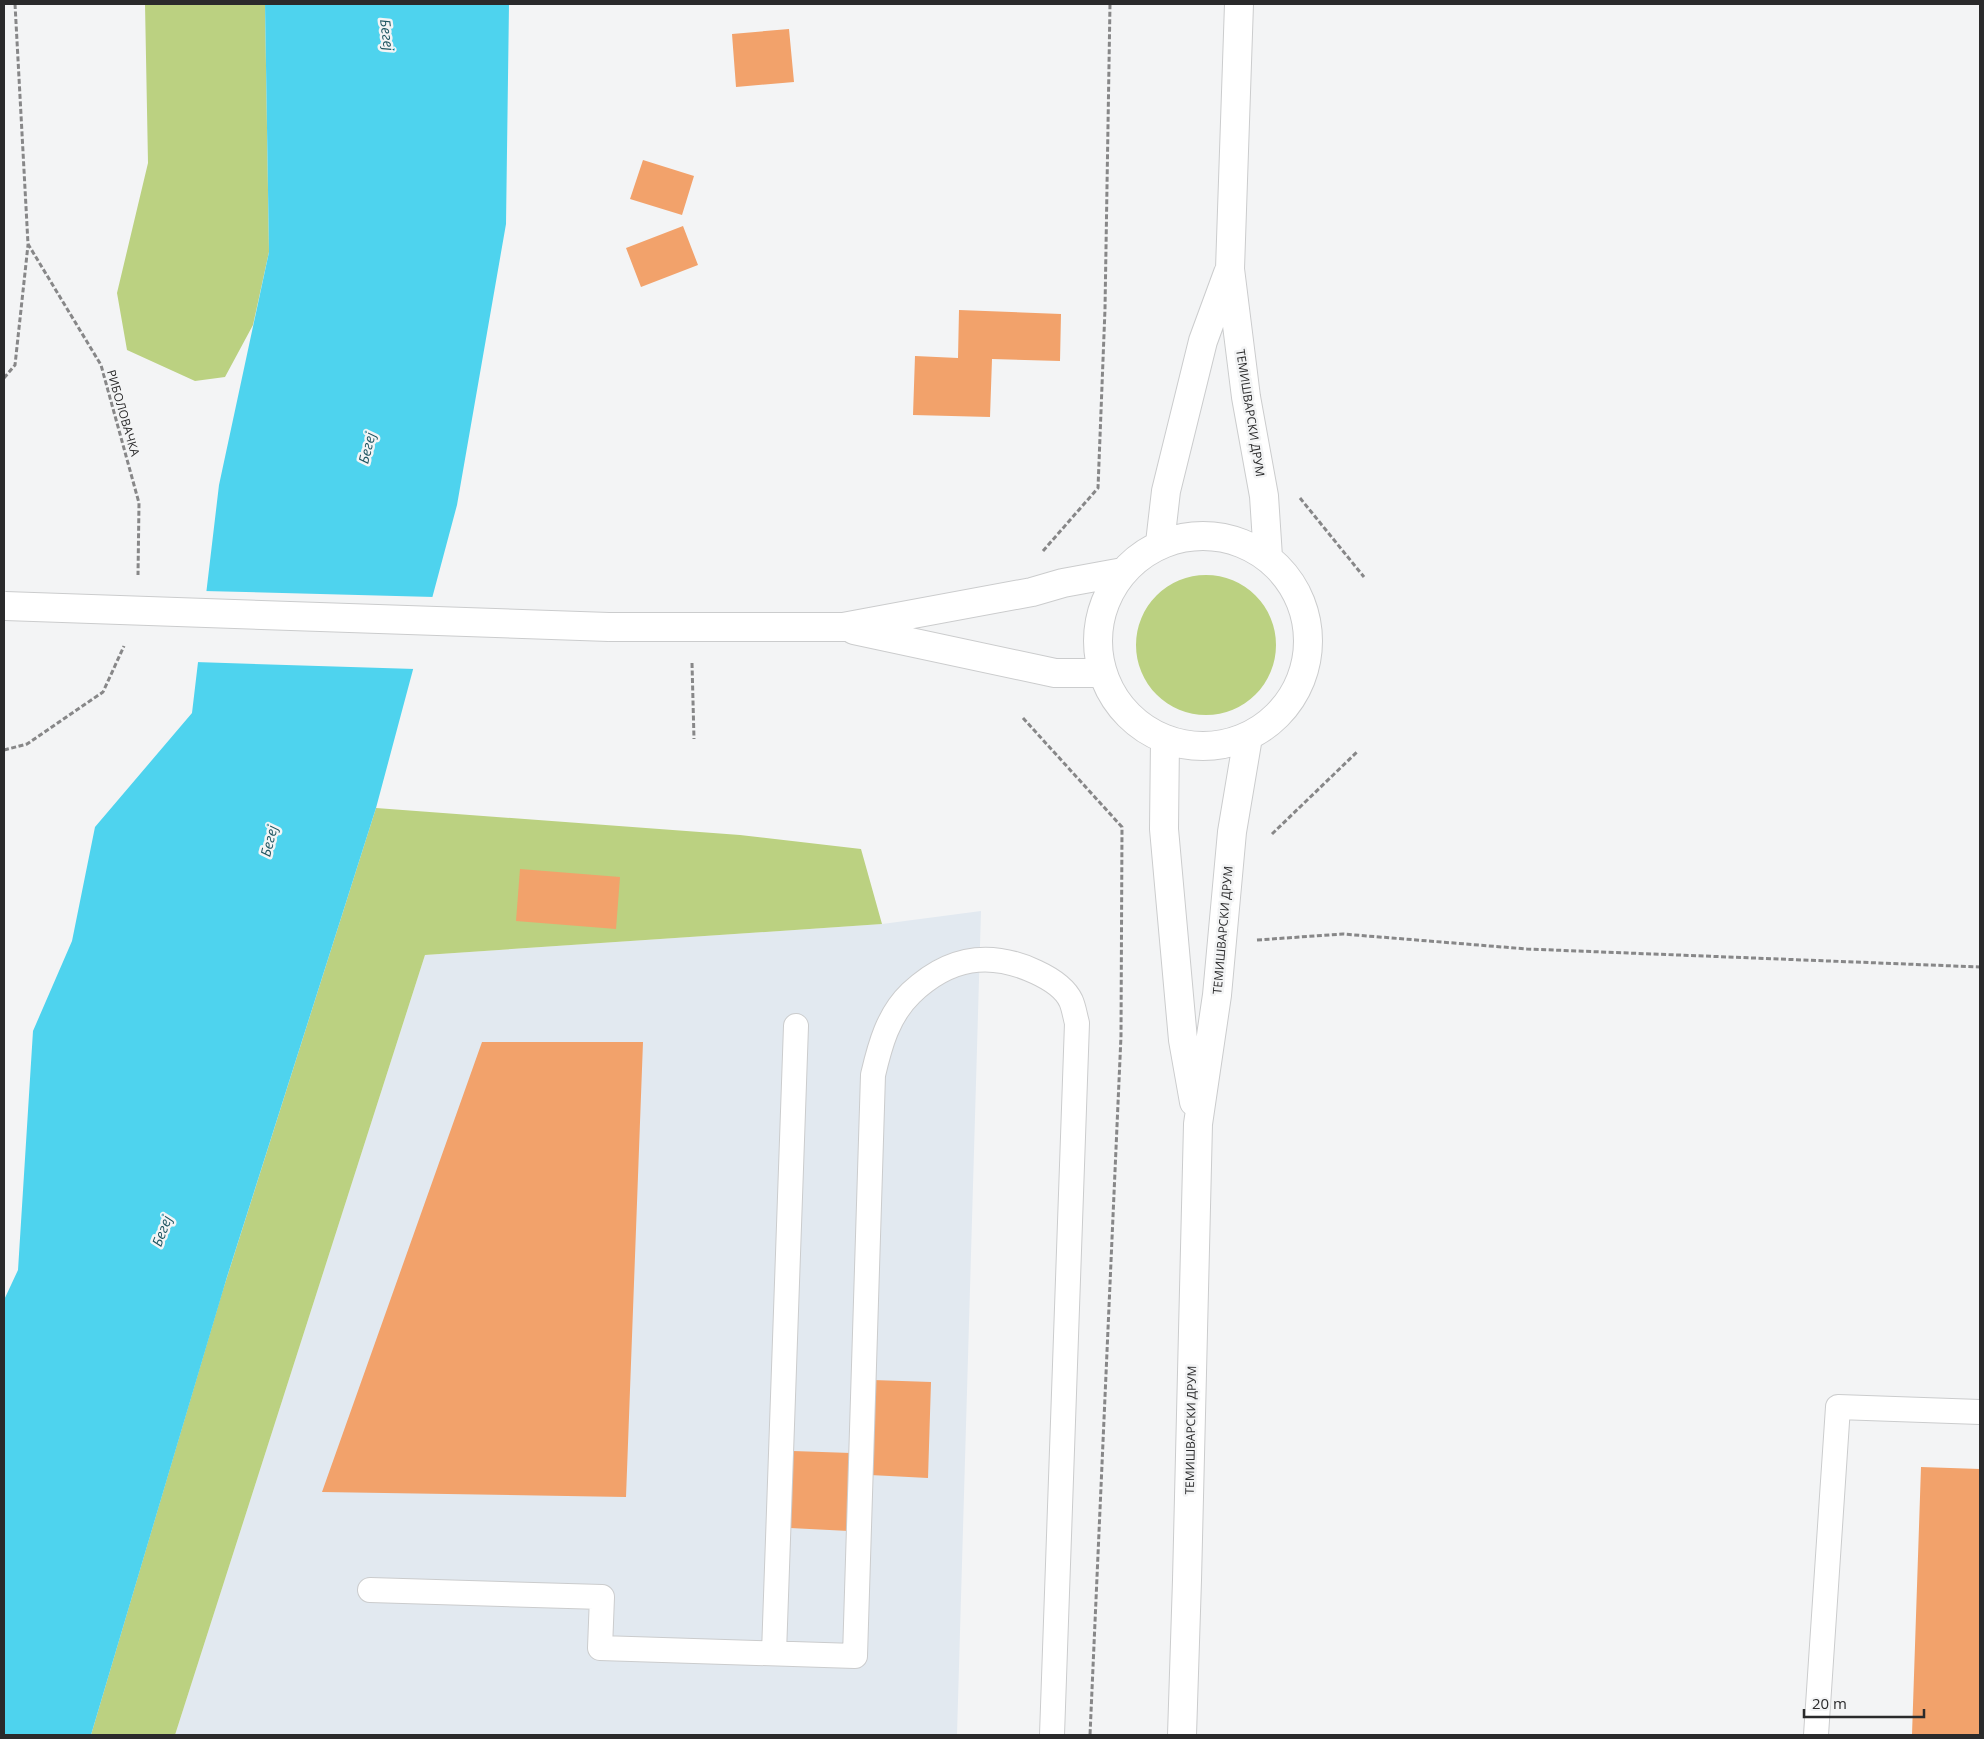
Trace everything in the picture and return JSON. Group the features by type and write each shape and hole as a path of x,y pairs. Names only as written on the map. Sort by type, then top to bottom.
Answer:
{"main road":[{"name":"ТЕМИШВАРСКИ ДРУМ","path":"1239,4 1230,269 1246,397 1264,496 1268,557"},
{"name":"ТЕМИШВАРСКИ ДРУМ","path":"1160,543 1166,491 1203,341 1230,269"},
{"path":"1190,536 1218,536 1245,543 1268,557 1284,572 1296,589 1308,630 1304,672 1284,709 1268,725 1248,737 1220,746 1192,746 1165,740 1137,724 1116,701 1102,673 1097,638 1105,603 1123,572 1141,555 1160,543 1190,536"},
{"path":"4,606 609,627 843,627 1032,592 1063,583 1123,572"},
{"path":"843,627 1056,672 1102,673"},
{"name":"ТЕМИШВАРСКИ ДРУМ","path":"1182,1735 1198,1124 1217,995 1232,832 1248,737"},
{"name":"ТЕМИШВАРСКИ ДРУМ","path":"1165,740 1163,814 1176,970 1183,1040 1198,1124"}],"lane":[{"path":"370,1590 602,1598 600,1648 855,1656 873,1075 881,1042 894,1015 910,994 931,976 952,966 977,958 1001,959 1022,965 1043,975 1062,988 1071,1001 1077,1023 1052,1735"},
{"path":"774,1654 796,1026"},
{"path":"1816,1735 1838,1407 1980,1412"}],"path":[{"name":"РИБОЛОВАЧКА","path":"15,4 28,244 101,365 139,503 138,577"},
{"path":"1041,554 1098,488 1105,308 1110,4"},
{"path":"4,378 15,365 28,244"},
{"path":"1299,498 1364,577"},
{"path":"691,627 694,739"},
{"path":"4,750 27,744 103,692 126,640"},
{"path":"1023,718 1122,827 1121,1036 1090,1735"},
{"path":"1272,834 1358,751"},
{"path":"1223,942 1343,934 1527,949 1980,968"}],"shaded area":[{"path":"981,911 957,1735 175,1735 425,955 882,924"}],"green space":[{"path":"145,4 265,4 269,252 253,325 225,377 195,381 127,350 117,293 148,163"},
{"path":"1206,575 1233,581 1245,587 1255,596 1264,606 1270,618 1276,645 1270,672 1264,684 1255,694 1245,703 1233,709 1206,715 1179,709 1167,703 1157,694 1148,684 1142,672 1136,645 1142,618 1148,606 1157,596 1167,587 1179,581"},
{"path":"376,808 740,835 861,849 882,924 425,955 175,1735 91,1735 222,1293"}],"water":[{"name":"Бегеј","path":"265,4 509,4 506,224 457,505 376,808 227,1277 91,1735 4,1735 4,1300 18,1270 33,1031 72,941 95,827 192,713 219,485 269,252"}],"pier":[{"path":"204,591 434,597 415,669 195,662"}],"building":[{"path":"789,29 794,82 736,87 732,34"},
{"path":"643,160 694,176 682,215 630,199"},
{"path":"683,226 698,265 641,287 626,248"},
{"path":"959,310 1061,314 1060,361 992,359 990,417 913,415 915,356 958,358"},
{"path":"520,869 620,877 616,929 516,921"},
{"path":"482,1042 643,1042 626,1497 322,1492"},
{"path":"873,1380 931,1382 928,1478 870,1475"},
{"path":"793,1451 851,1453 849,1531 790,1528"},
{"path":"1921,1467 1980,1469 1980,1735 1912,1735"}]}
